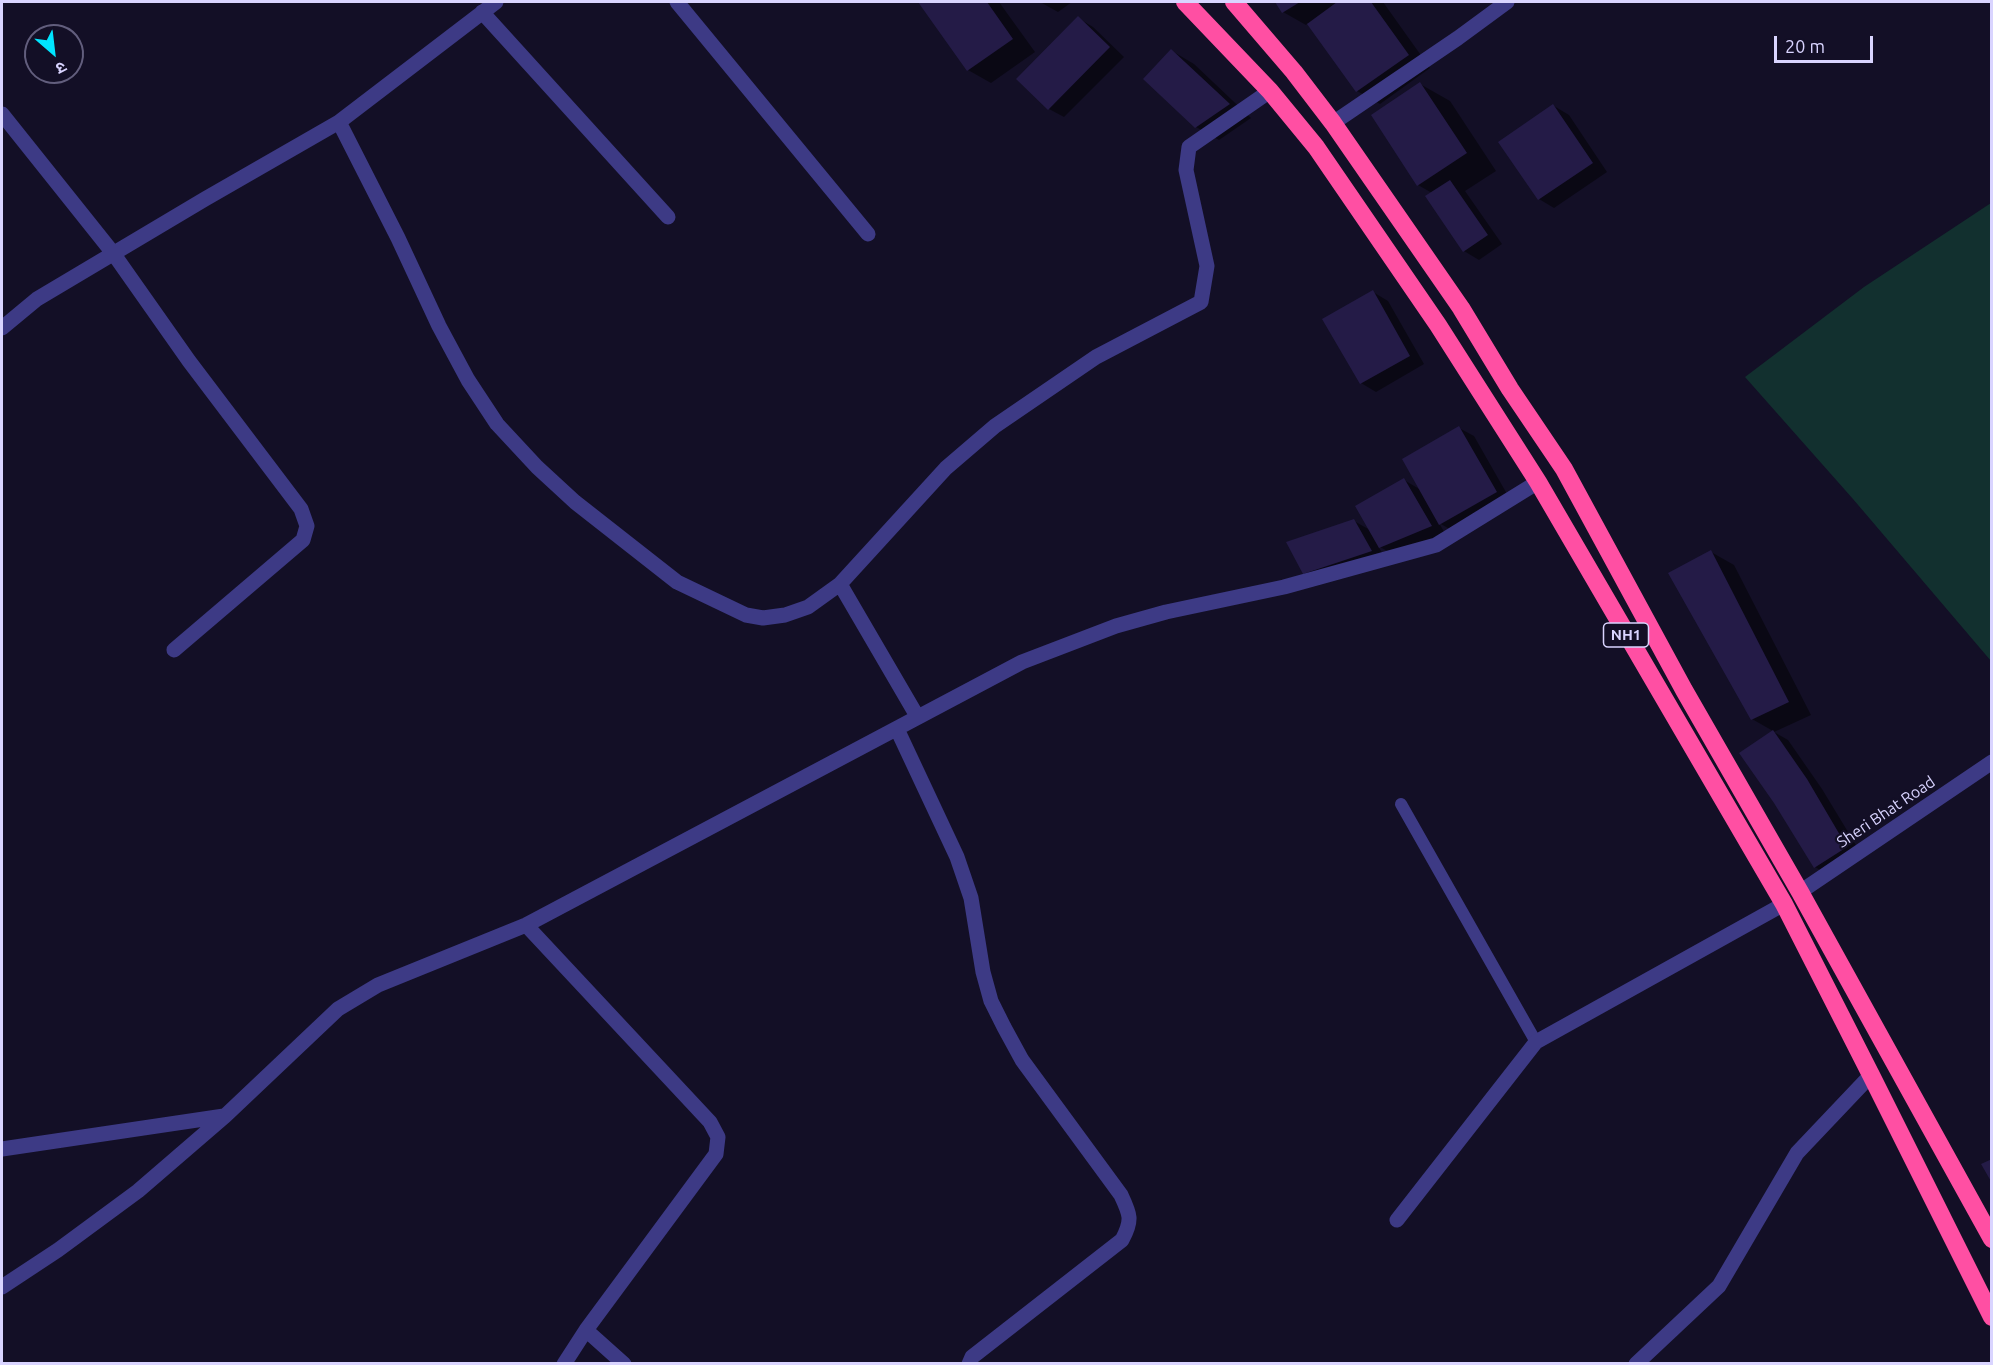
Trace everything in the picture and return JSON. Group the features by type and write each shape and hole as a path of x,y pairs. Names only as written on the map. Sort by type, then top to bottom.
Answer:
{"highway":[{"name":"NH1","path":"1185,2 1270,91 1316,147 1438,325 1538,482 1784,904 1992,1317"},
{"name":"NH1","path":"1234,2 1294,72 1333,123 1455,299 1510,389 1564,469 1684,690 1800,892 1992,1239"}],"street":[{"path":"2,328 37,299 339,122 496,2"},
{"path":"676,2 868,234"},
{"path":"1333,123 1507,2"},
{"path":"482,12 668,217"},
{"path":"339,122 398,238 439,326 468,380 496,424 575,502 677,582 746,615 763,618 785,615 808,607 840,585 946,468 995,426 1096,357 1201,302 1207,266 1186,170 1189,147 1270,91"},
{"path":"2,114 113,253 189,361 301,509 307,526 303,540 174,650"},
{"path":"2,1287 58,1250 138,1191 225,1116 338,1009 378,985 526,925 1022,662 1116,626 1166,612 1284,587 1436,544 1538,482"},
{"path":"840,585 917,716"},
{"path":"897,729 957,857 971,898 983,972 991,1001 1022,1060 1120,1195 1129,1212 1129,1227 1122,1240 972,1357 969,1364"},
{"name":"Sheri Bhat Road","path":"1800,892 1992,762"},
{"path":"1397,1220 1536,1042 1784,904"},
{"path":"526,925 710,1122 718,1137 716,1154 586,1330 564,1364"},
{"path":"1636,1364 1719,1286 1797,1153 1871,1075"},
{"path":"2,1149 225,1116"},
{"path":"586,1330 624,1364"}],"lane":[{"path":"1401,804 1536,1042"}],"green space":[{"path":"1991,203 1991,661 1745,377 1864,287"}],"building":[{"path":"918,2 987,2 1013,39 967,71"},
{"path":"1275,2 1300,2 1282,13"},
{"path":"1337,2 1371,2 1409,55 1356,92 1307,24"},
{"path":"1078,16 1110,47 1048,110 1016,79"},
{"path":"1171,49 1230,104 1195,128 1143,79"},
{"path":"1420,82 1467,153 1417,186 1371,115"},
{"path":"1553,104 1593,163 1538,200 1498,142"},
{"path":"1450,180 1488,235 1463,252 1425,196"},
{"path":"1373,290 1410,356 1360,384 1322,319"},
{"path":"1459,426 1497,492 1439,525 1402,459"},
{"path":"1404,478 1432,526 1379,548 1355,506"},
{"path":"1354,519 1372,551 1303,574 1286,542"},
{"path":"1711,550 1789,702 1751,720 1668,573"},
{"path":"1773,730 1807,779 1847,847 1814,868 1774,803 1739,753"},
{"path":"1992,1159 1992,1183 1981,1164"}]}
